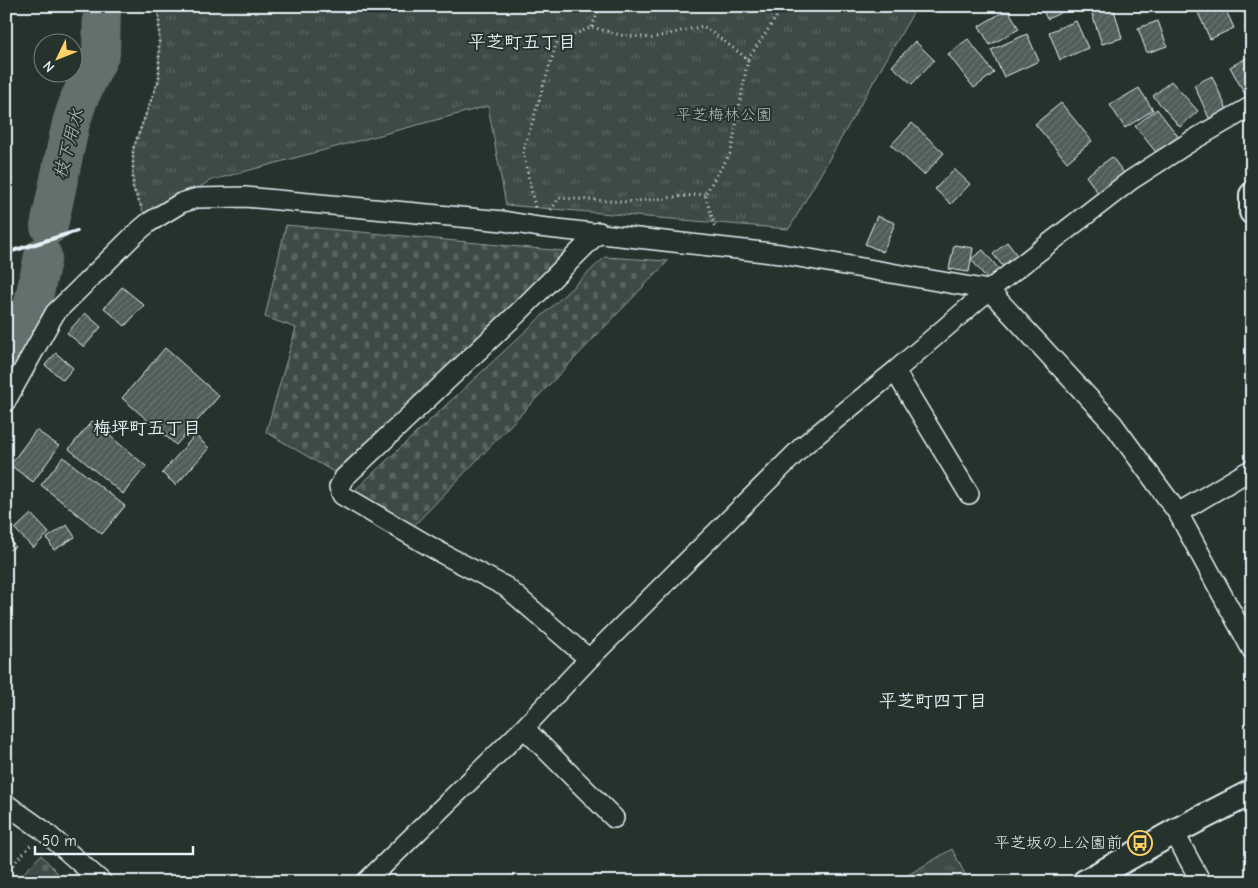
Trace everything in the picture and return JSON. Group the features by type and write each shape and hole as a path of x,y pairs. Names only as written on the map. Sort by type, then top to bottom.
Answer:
{"street":[{"path":"366,882 524,728 589,659 803,446 895,371 989,290 1131,180 1252,106"},
{"path":"6,401 55,313 148,223 181,203 197,198 245,196 600,232 781,254 989,290 1113,424 1178,513 1252,650"},
{"path":"1252,196 1252,212"},
{"path":"589,659 506,586 443,554 342,495 338,486 344,478 520,311 600,232"},
{"path":"895,371 969,494"},
{"path":"1178,513 1252,469"},
{"path":"524,728 614,818"},
{"path":"1085,882 1174,832 1252,792"},
{"path":"6,804 44,831 102,882"},
{"path":"1174,832 1201,882"}],"path":[{"path":"148,223 133,188 132,149 159,79 159,16 157,6"},
{"path":"592,27 600,6"},
{"path":"719,246 705,194 731,152 748,59 784,6"},
{"path":"540,227 523,152 557,42 592,27 620,35 652,38 703,26 748,59"},
{"path":"540,227 559,198 628,202 705,194"},
{"path":"6,872 44,831"}],"green space":[{"name":"平芝梅林公園","path":"157,6 917,6 789,229 506,205 488,106 209,181 148,223 133,188 133,149 159,79 159,16"},
{"path":"286,225 563,251 567,257 334,472 266,432 296,328 265,317"},
{"path":"605,257 668,261 406,534 353,503 354,491"},
{"path":"952,849 969,882 896,882"},
{"path":"41,855 66,882 15,882"}],"building":[{"path":"1041,6 1068,6 1069,9 1047,19"},
{"path":"1106,6 1113,6 1122,38 1102,44 1091,11"},
{"path":"1195,6 1224,6 1234,28 1210,39"},
{"path":"1008,9 1019,29 990,45 979,26"},
{"path":"1076,21 1088,48 1060,60 1049,32"},
{"path":"1158,21 1167,46 1147,53 1138,28"},
{"path":"1027,34 1039,61 1004,77 991,50"},
{"path":"968,39 994,73 974,88 948,54"},
{"path":"915,41 934,60 912,84 892,66"},
{"path":"1252,55 1252,95 1247,98 1230,67"},
{"path":"1212,76 1228,112 1210,120 1194,85"},
{"path":"1171,81 1198,111 1180,127 1153,96"},
{"path":"1139,88 1153,110 1125,128 1110,105"},
{"path":"1061,103 1092,141 1067,162 1035,124"},
{"path":"1157,109 1180,139 1159,156 1135,126"},
{"path":"912,123 944,153 924,175 891,145"},
{"path":"1112,157 1127,177 1101,197 1086,176"},
{"path":"954,169 970,184 951,204 935,189"},
{"path":"877,216 895,223 883,252 865,244"},
{"path":"1007,242 1019,258 1005,269 993,254"},
{"path":"954,245 973,248 969,272 949,269"},
{"path":"983,250 1003,274 991,284 971,259"},
{"path":"122,287 144,305 125,326 104,308"},
{"path":"85,313 101,327 84,347 67,333"},
{"path":"165,348 219,396 176,445 122,398"},
{"path":"56,353 73,368 63,380 45,365"},
{"path":"92,421 146,466 123,494 69,449"},
{"path":"36,430 59,446 33,482 10,465"},
{"path":"195,435 209,448 176,485 162,473"},
{"path":"63,457 125,506 102,534 41,485"},
{"path":"31,514 49,533 33,548 15,529"},
{"path":"67,525 75,537 54,550 47,538"},
{"path":"6,533 15,547 6,552"}],"waterway":[{"name":"枝下用水","path":"49,226 71,123 79,99 101,53 102,6"},
{"name":"枝下用水","path":"6,362 25,339 43,256"}],"railway":[{"path":"6,253 77,231"}],"place":[{"name":"平芝坂の上公園前","path":"1140,843"}],"district":[{"name":"平芝町五丁目","path":"522,42"},
{"name":"梅坪町五丁目","path":"147,428"},
{"name":"平芝町四丁目","path":"933,701"}]}
